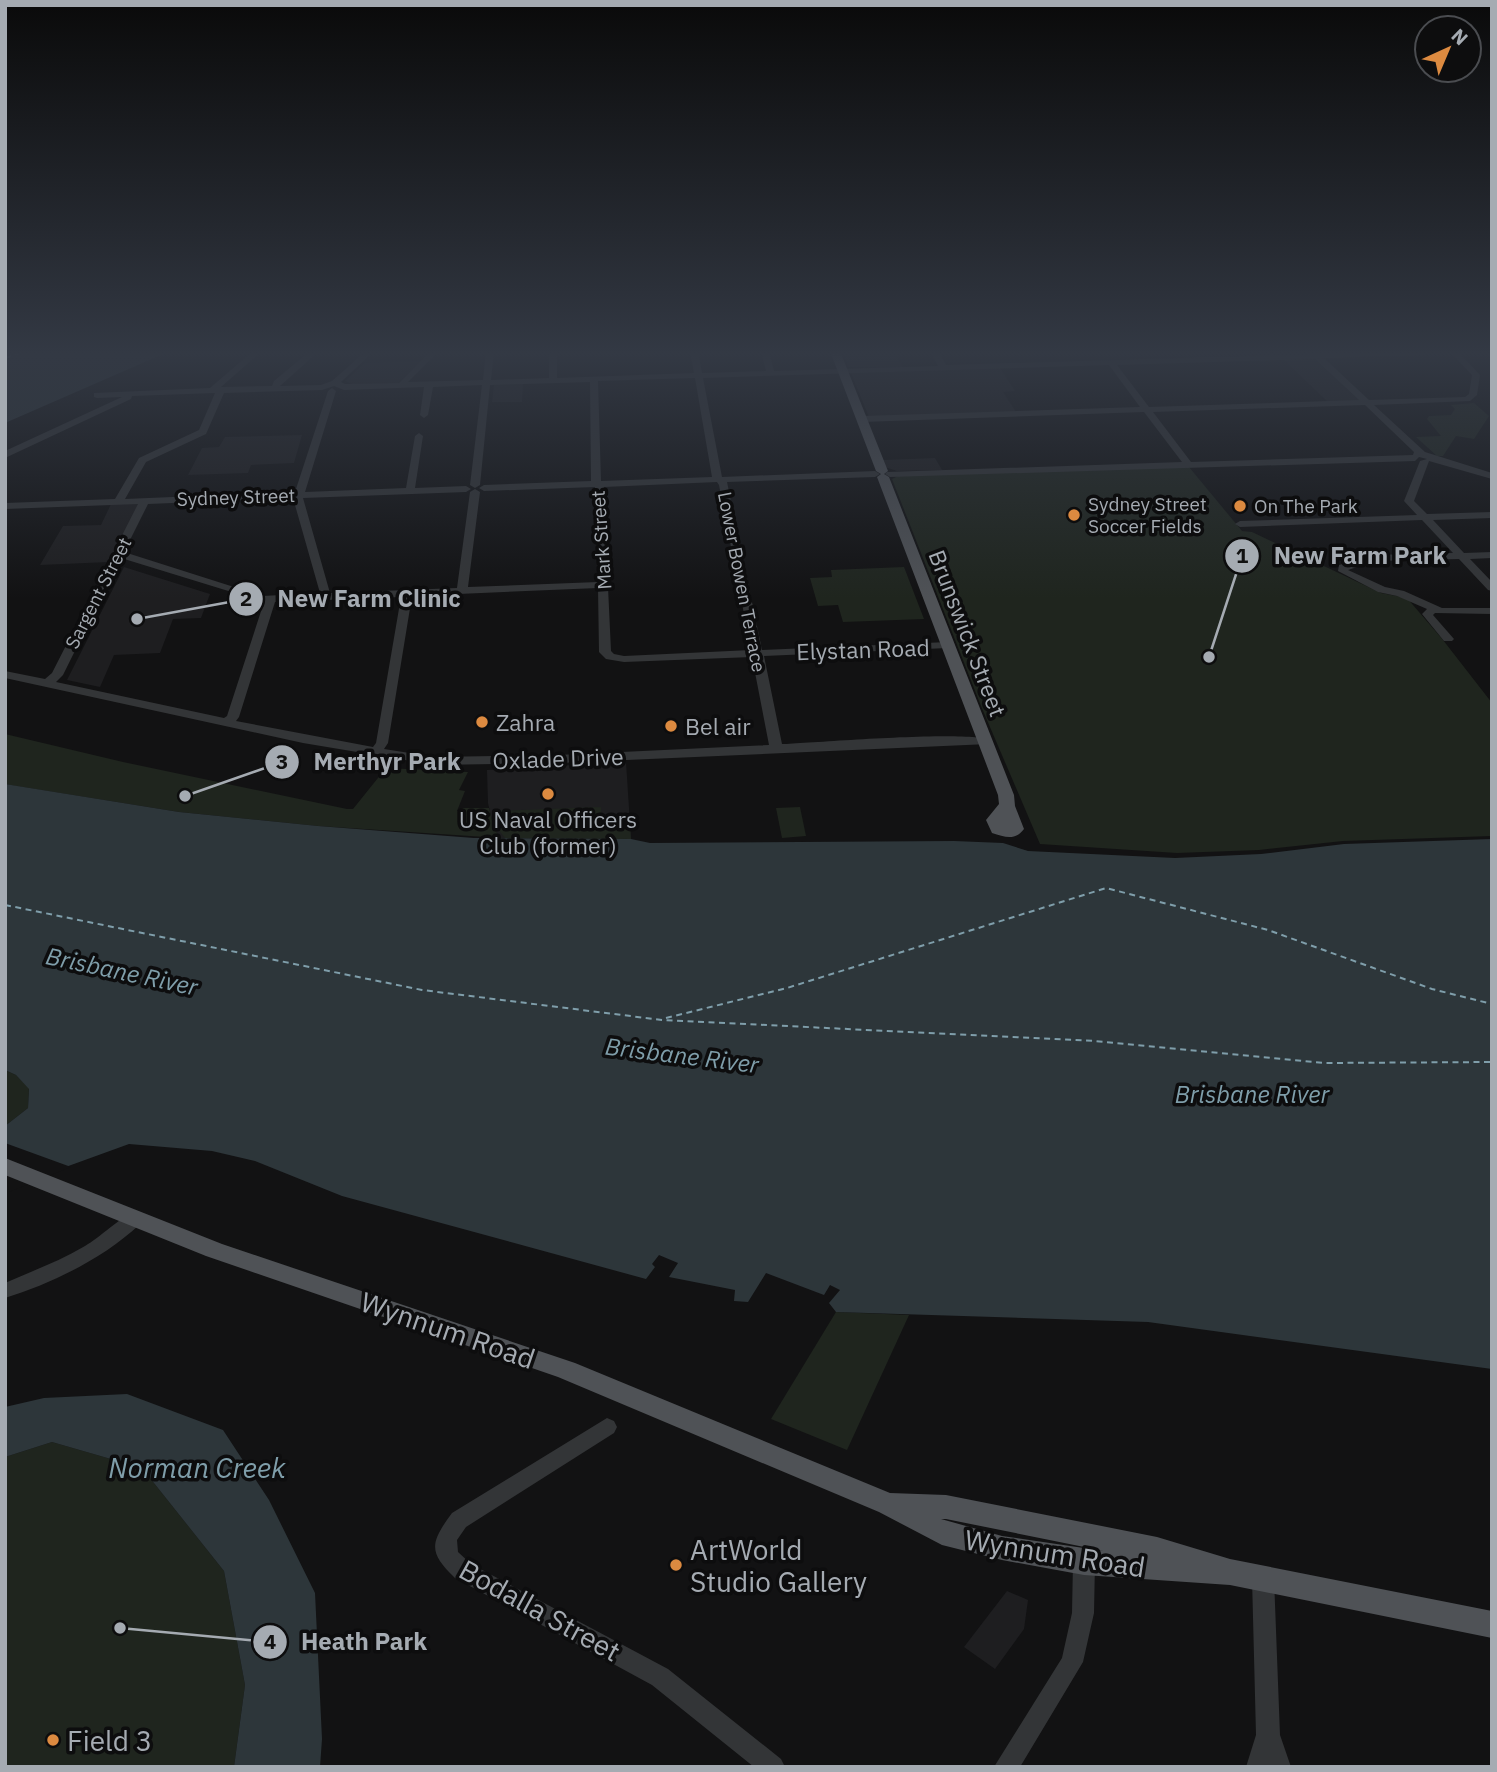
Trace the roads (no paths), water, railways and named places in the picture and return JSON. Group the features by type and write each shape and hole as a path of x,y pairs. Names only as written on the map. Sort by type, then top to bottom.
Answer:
{"main road":[{"name":"Brunswick Street","path":"867,434 1006,795 1007,806"},
{"name":"Wynnum Road","path":"5,1166 214,1250 566,1370 888,1504 928,1528 958,1538 1085,1549 1230,1572 1492,1625"}],"street":[{"path":"5,455 50,434"},
{"path":"119,501 142,460 199,434"},
{"path":"316,434 299,495 299,508 326,596"},
{"path":"462,591 481,434"},
{"name":"Mark Street","path":"596,434 605,652 610,657"},
{"name":"Lower Bowen Terrace","path":"709,434 716,476 726,492 776,748"},
{"path":"1165,434 1187,463"},
{"path":"1399,434 1424,458 1492,477"},
{"path":"410,491 419,436"},
{"path":"1424,458 1409,501 1492,588"},
{"name":"Sydney Street","path":"7,508 145,500 1187,463 1424,458"},
{"name":"Sargent Street","path":"47,684 57,675 145,500"},
{"path":"1240,524 1492,515"},
{"path":"118,554 248,597 270,599 604,585"},
{"path":"1492,555 1374,558 1343,567 1343,571 1382,590 1400,593 1434,608 1451,612 1492,611"},
{"path":"375,752 382,743 407,593"},
{"path":"226,723 233,717 270,599"},
{"path":"1434,608 1427,614 1448,639"},
{"name":"Elystan Road","path":"610,657 948,645"},
{"name":"Oxlade Drive","path":"5,674 226,723 419,760 468,762 983,738"},
{"path":"5,1292 107,1242 135,1219"},
{"name":"Bodalla Street","path":"607,1427 456,1522 446,1538 447,1556 463,1571 660,1677 773,1767"},
{"path":"1006,1767 1072,1662 1083,1614 1085,1549"},
{"path":"1263,1578 1268,1735 1279,1767"},
{"path":"1258,1767 1268,1735"}],"water":[{"name":"Brisbane River","path":"5,784 179,812 474,838 631,839 650,843 954,841 1003,843 1028,851 1175,858 1261,854 1344,844 1492,839 1492,1369 1148,1322 836,1312 829,1303 840,1290 830,1285 824,1295 766,1273 748,1302 734,1301 735,1290 669,1277 678,1263 659,1255 652,1264 655,1267 646,1279 342,1196 255,1161 212,1151 129,1144 5,1189 5,1126 28,1108 29,1089 16,1075 5,1070"},
{"name":"Norman Creek","path":"127,1394 223,1430 269,1500 315,1593 322,1739 320,1767 234,1767 245,1685 224,1571 142,1468 52,1442 5,1457 5,1407 44,1398"}],"place":[{"name":"On The Park","path":"1240,506"},
{"name":"Sydney Street Soccer Fields","path":"1074,515"},
{"name":"New Farm Clinic","path":"137,619"},
{"name":"New Farm Park","path":"1209,657"},
{"name":"Zahra","path":"482,722"},
{"name":"Bel air","path":"671,726"},
{"name":"US Naval Officers Club (former)","path":"548,794"},
{"name":"Merthyr Park","path":"185,796"},
{"name":"ArtWorld Studio Gallery","path":"676,1565"},
{"name":"Heath Park","path":"120,1628"},
{"name":"Field 3","path":"53,1740"}]}
